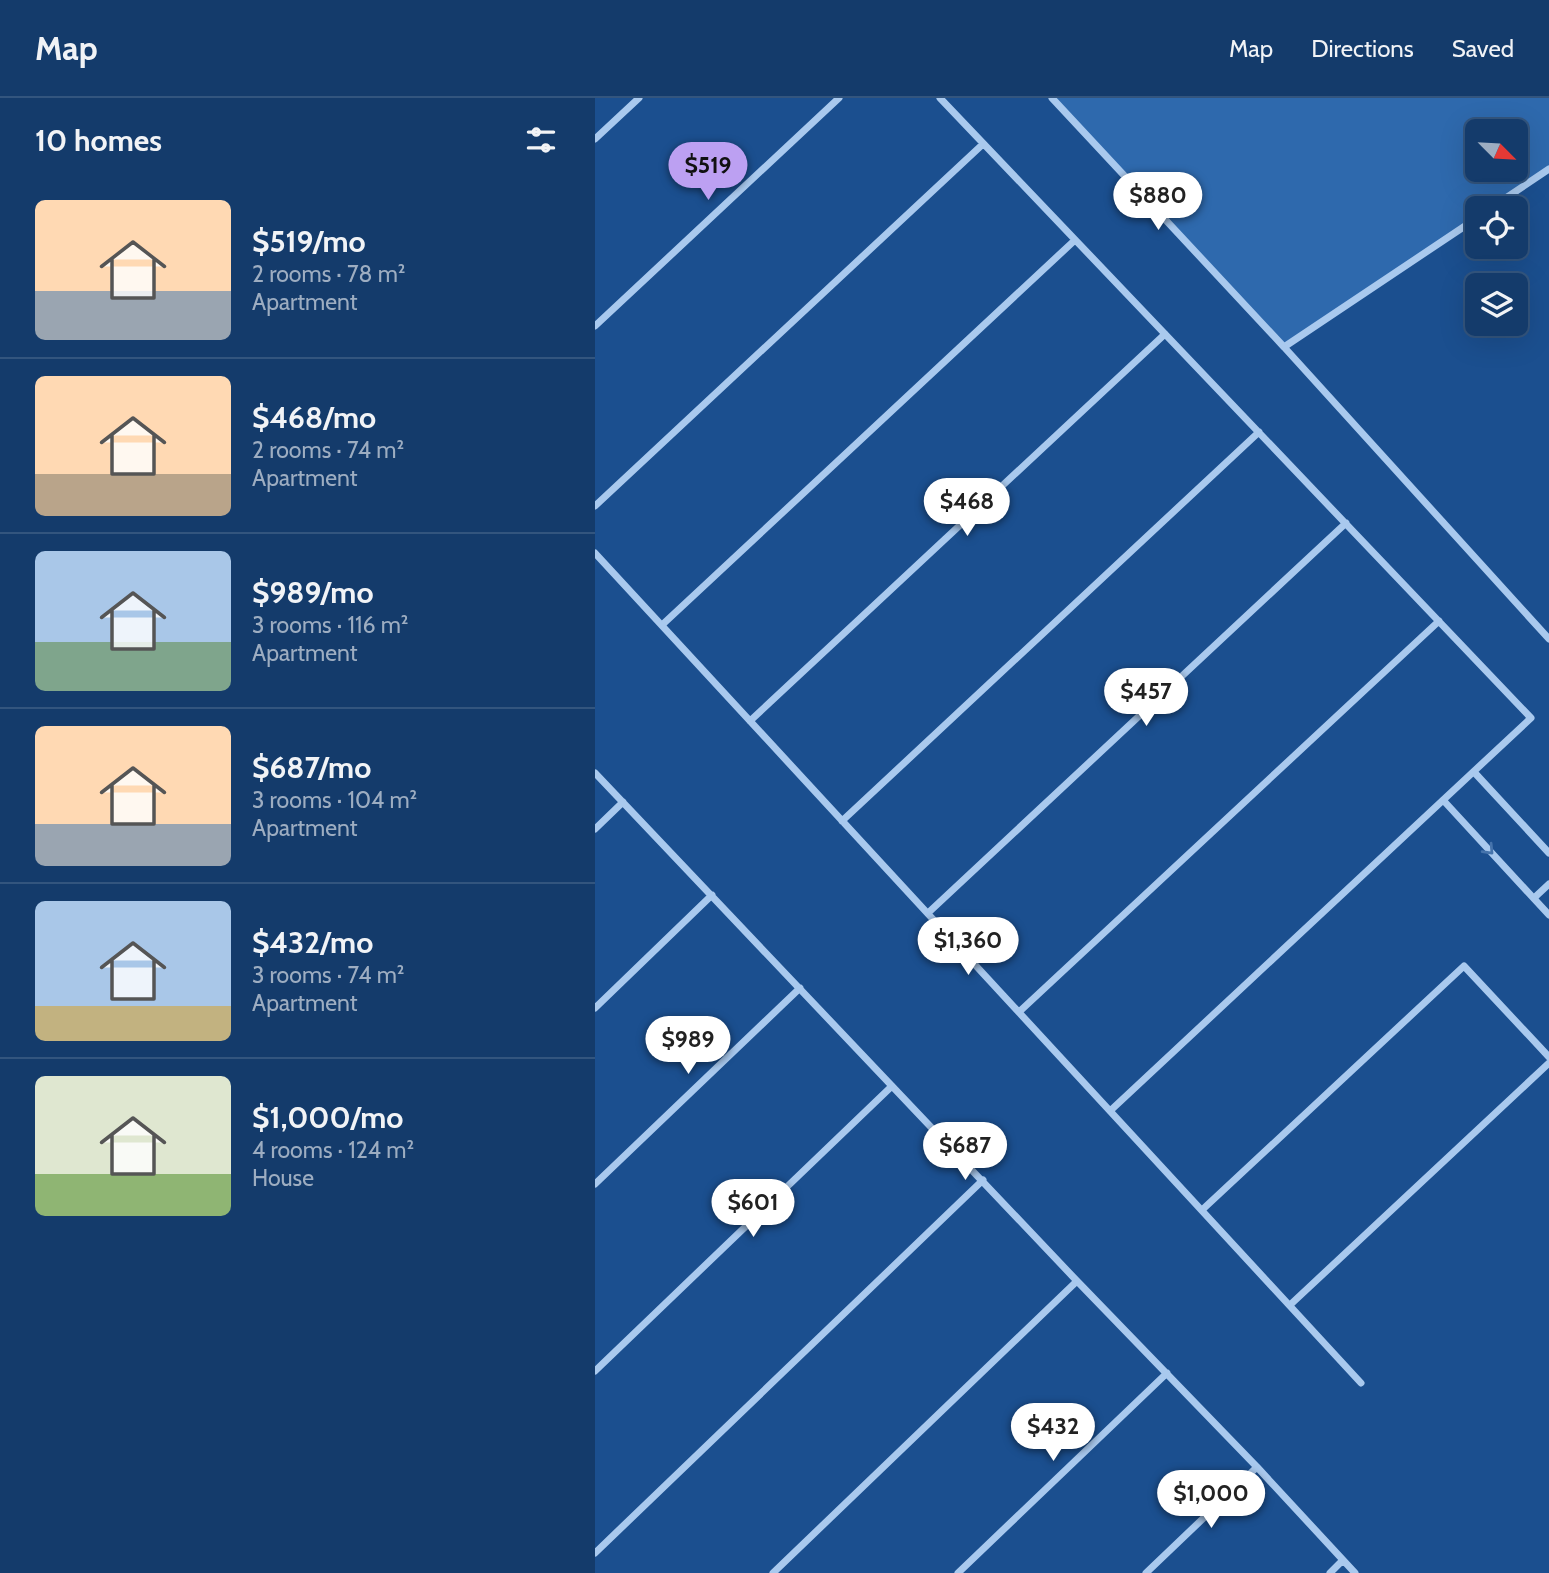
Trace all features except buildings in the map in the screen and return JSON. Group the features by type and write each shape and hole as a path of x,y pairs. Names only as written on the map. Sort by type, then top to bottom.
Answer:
{"street":[{"path":"595,139 639,98"},
{"path":"595,326 839,98"},
{"path":"940,98 1531,718 1110,1111"},
{"path":"1052,98 1285,347 1549,639"},
{"path":"595,506 983,144"},
{"path":"1509,196 1549,169"},
{"path":"1285,347 1465,226"},
{"path":"662,625 1075,240"},
{"path":"750,721 1165,334"},
{"path":"842,821 1259,432"},
{"path":"928,913 1346,523"},
{"path":"595,553 1361,1383"},
{"path":"1019,1012 1439,621"},
{"path":"595,772 1355,1573"},
{"path":"1474,772 1549,853"},
{"path":"1443,800 1549,915"},
{"path":"595,829 623,802"},
{"path":"1534,898 1549,884"},
{"path":"595,1008 712,895"},
{"path":"1202,1210 1464,965 1549,1057"},
{"path":"595,1184 800,988"},
{"path":"1290,1305 1549,1063"},
{"path":"595,1371 892,1086"},
{"path":"595,1553 983,1180"},
{"path":"773,1573 1077,1281"},
{"path":"958,1573 1167,1373"},
{"path":"1146,1573 1257,1467"},
{"path":"1330,1573 1343,1560"}],"shaded area":[{"path":"1052,98 1549,98 1549,169 1509,196 1465,196 1465,226 1284,347"}]}
